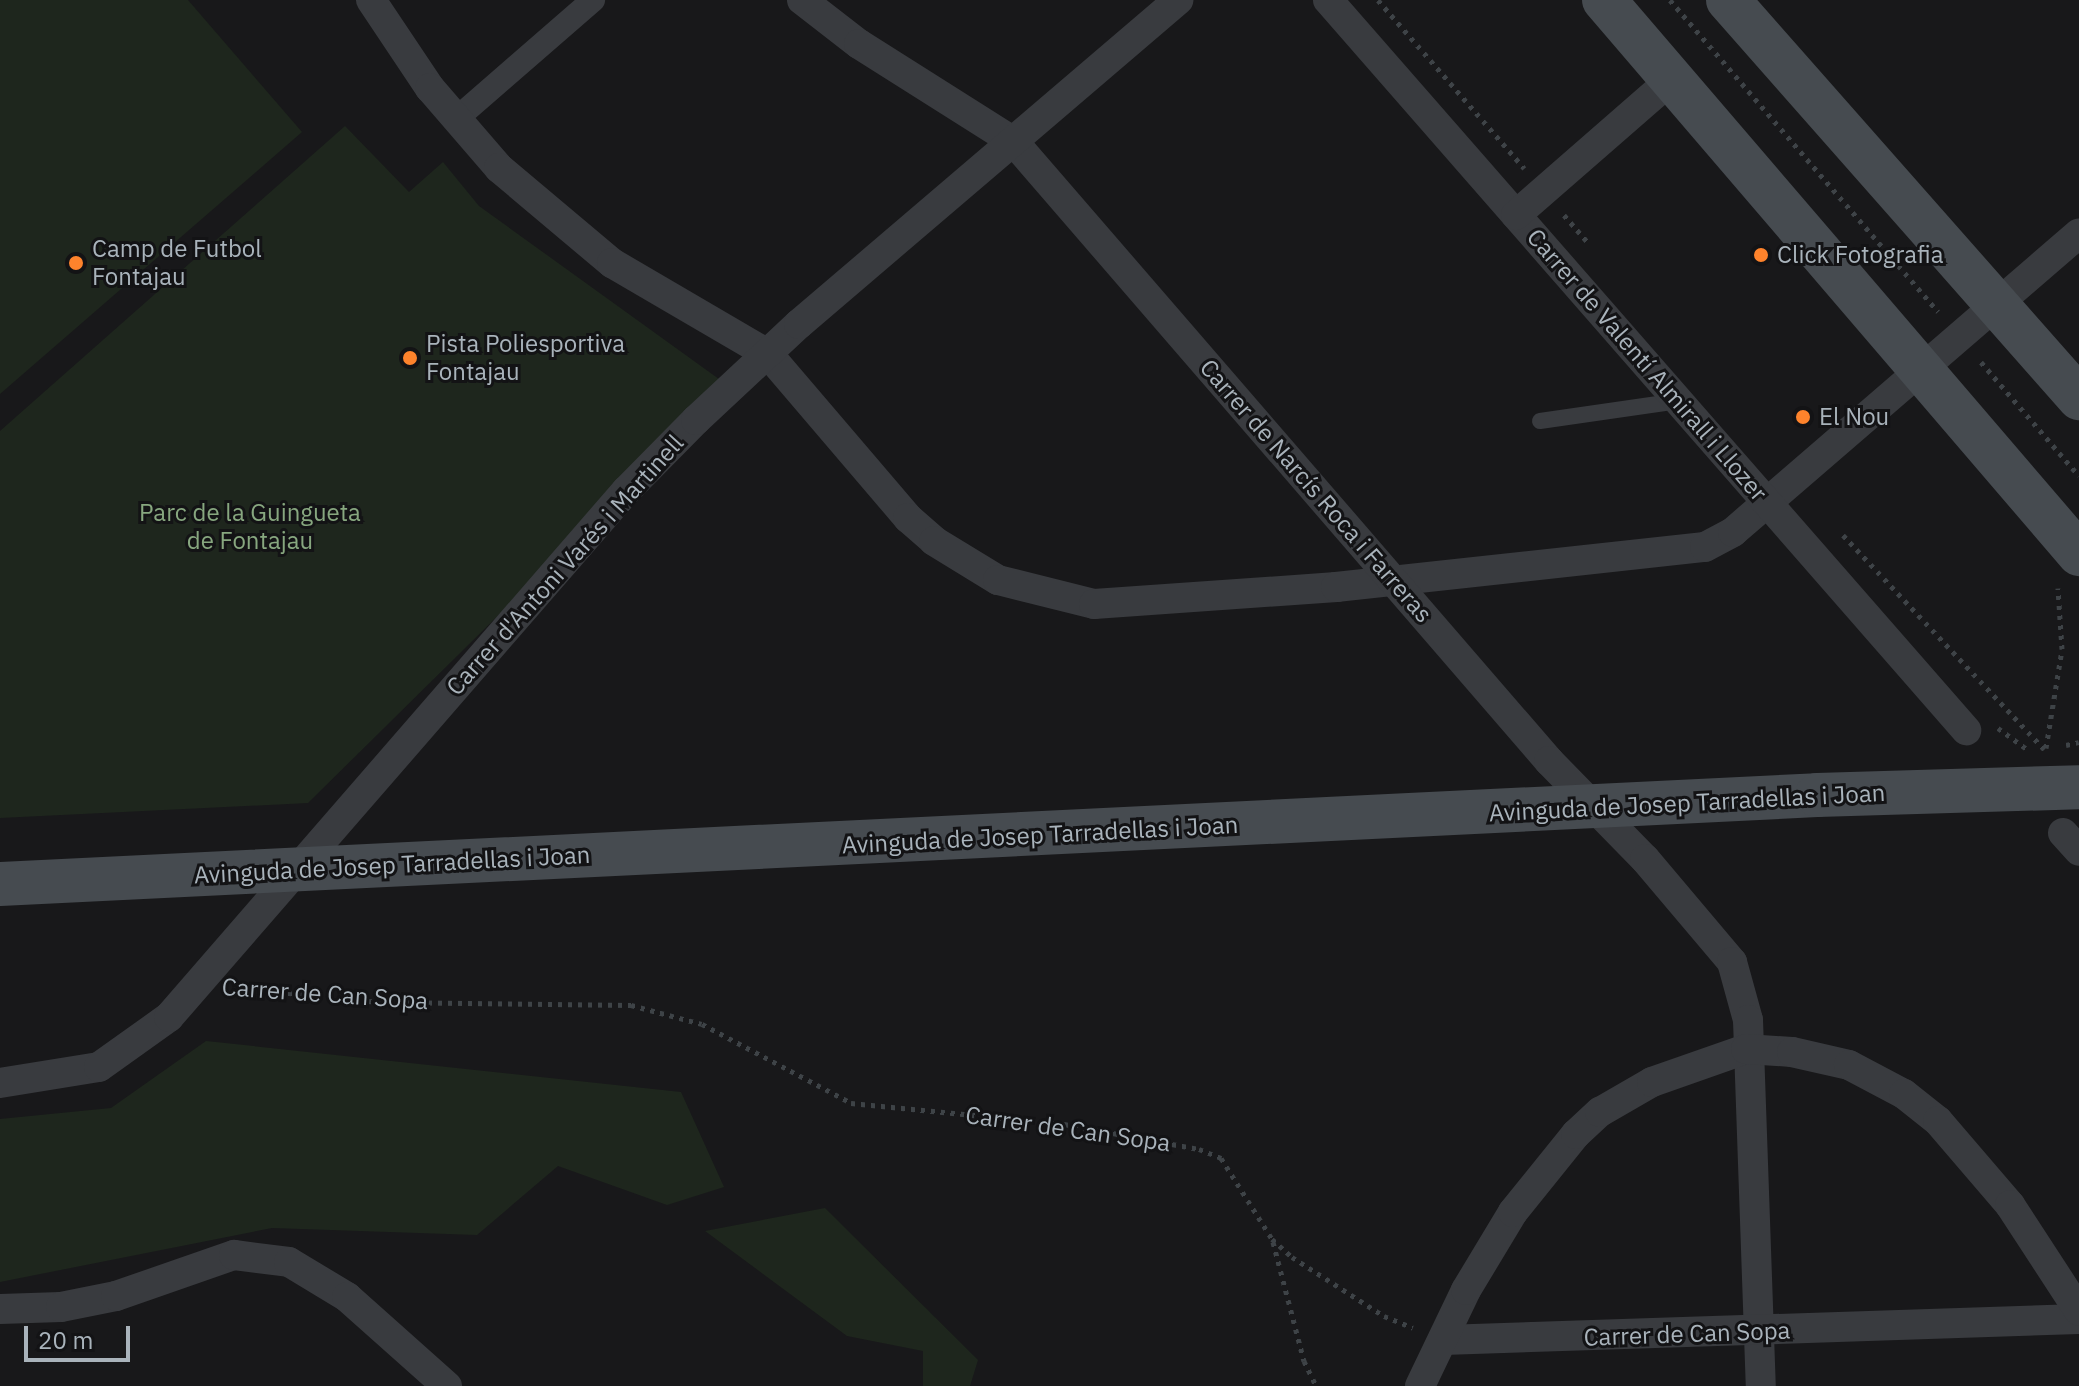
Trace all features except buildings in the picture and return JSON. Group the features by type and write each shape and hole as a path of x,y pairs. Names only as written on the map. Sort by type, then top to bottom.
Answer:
{"main road":[{"path":"1604,0 1920,369 2068,566"},
{"path":"1746,6 2079,398"},
{"name":"Avinguda de Josep Tarradellas i Joan","path":"0,884 1595,807 2059,775"}],"street":[{"path":"371,0 455,120 541,207 612,263 768,354 925,533 976,568 1028,591 1128,606 1678,553 1720,541 2079,233"},
{"path":"455,120 593,0"},
{"name":"Carrer de Narcís Roca i Farreras","path":"802,0 859,44 1014,142 1395,581 1732,962 1748,1020 1746,1049 1761,1386"},
{"name":"Carrer d'Antoni Varés i Martinell","path":"0,1083 99,1067 149,1034 197,986 626,491 730,387 1178,0"},
{"name":"Carrer de Valentí Almirall i Llozer","path":"1328,0 1966,730"},
{"path":"1516,215 1672,79"},
{"path":"730,387 766,379 795,386"},
{"path":"1420,1386 1466,1290 1513,1212 1576,1134 1600,1112 1652,1082 1746,1049 1792,1052 1849,1065 1904,1094 1938,1121 2010,1205 2079,1311"},
{"path":"0,1309 61,1307 116,1296 234,1255 289,1262 347,1297 447,1386"},
{"name":"Carrer de Can Sopa","path":"1443,1340 2079,1319"}],"lane":[{"path":"1540,421 1679,401"}],"path":[{"path":"1378,0 1595,251"},
{"path":"1670,0 2079,476"},
{"path":"1835,525 2059,775"},
{"path":"2059,775 2062,649 2068,566"},
{"path":"2029,751 2059,775"},
{"name":"Carrer de Can Sopa","path":"197,986 378,1002 631,1005 702,1024 851,1103 1064,1124 1199,1149 1221,1158 1272,1239 1384,1316 1443,1340"},
{"path":"1272,1239 1304,1361 1316,1386"}],"green space":[{"name":"Camp de Futbol Fontajau","path":"0,0 188,0 302,132 0,394"},
{"name":"Parc de la Guingueta de Fontajau","path":"345,126 409,192 443,162 479,206 730,387 308,803 0,818 0,431"},
{"path":"206,1041 681,1092 724,1187 667,1205 558,1166 477,1235 272,1228 0,1282 0,1119 111,1108"},
{"path":"825,1208 978,1360 970,1386 923,1386 923,1351 847,1336 705,1231"}],"place":[{"name":"Click Fotografia","path":"1761,255"},
{"name":"Camp de Futbol Fontajau","path":"76,263"},
{"name":"Pista Poliesportiva Fontajau","path":"410,358"},
{"name":"El Nou","path":"1803,417"}]}
